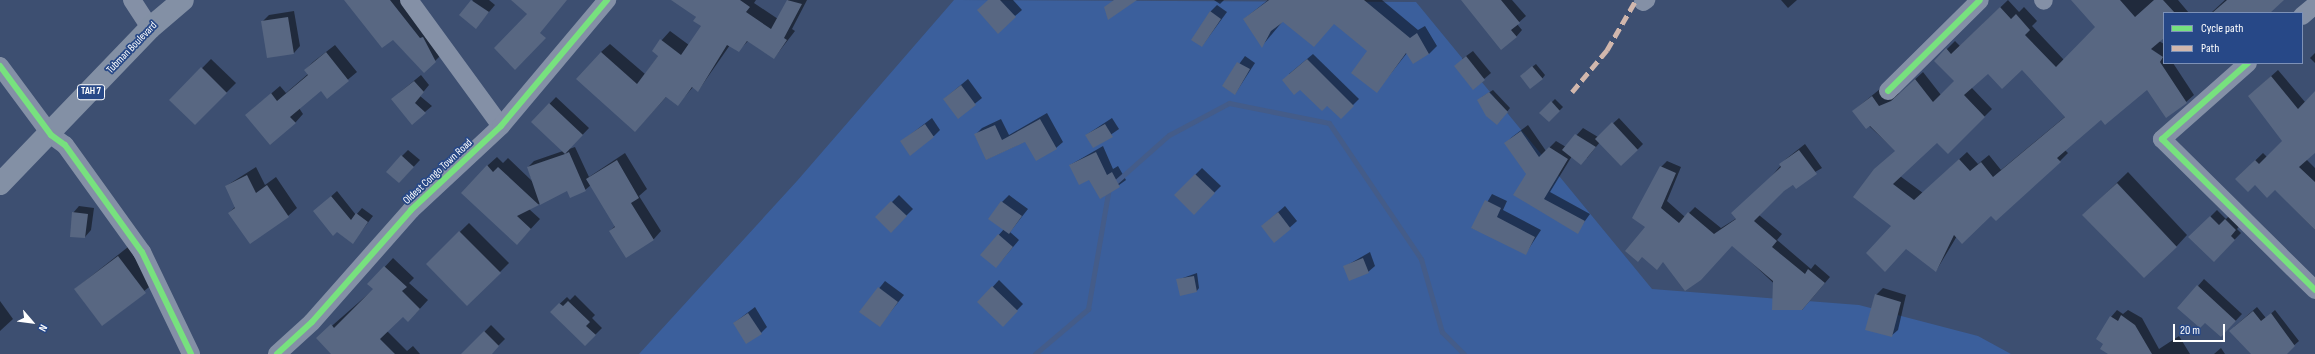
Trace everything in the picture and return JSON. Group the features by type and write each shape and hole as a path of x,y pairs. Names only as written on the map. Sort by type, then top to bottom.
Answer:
{"highway":[{"name":"Tubman Boulevard","path":"0,184 51,135 150,28 182,0"}],"street":[{"path":"132,0 150,28"},
{"path":"409,0 501,126"},
{"name":"Oldest Congo Town Road","path":"277,354 312,322 412,210 501,126 607,0"},
{"path":"1888,91 1980,0"},
{"path":"2303,15 2315,5"},
{"path":"2247,64 2162,139 2315,290"},
{"path":"0,66 51,135 65,145 142,252 191,354"}],"shaded area":[{"path":"954,0 1416,2 1652,289 1859,305 1978,336 2011,354 639,354 797,181"}],"building":[{"path":"344,0 390,0 420,38 423,37 436,62 424,73 393,40 382,48"},
{"path":"471,0 489,12 476,29 459,15"},
{"path":"511,0 567,0 540,33 546,38 515,70 494,48 527,14"},
{"path":"671,0 740,0 750,7 746,12 771,29 787,0 802,4 784,38 787,40 774,59 747,41 739,52 727,45 698,92 692,87 678,106 666,97 635,132 576,79 601,52 637,84 658,56 652,51 660,39 681,55 701,26 693,21 696,17"},
{"path":"988,0 1000,0 1016,17 998,34 977,10"},
{"path":"1114,0 1137,0 1108,20 1104,7"},
{"path":"1269,0 1364,0 1410,38 1417,33 1429,54 1413,64 1406,53 1377,93 1351,73 1367,51 1334,24 1314,47 1283,22 1271,31 1262,48 1243,19"},
{"path":"1461,0 1501,0 1520,23 1511,30 1517,37 1501,50"},
{"path":"2071,0 2120,0 2135,17 2154,0 2163,0 2174,12 2163,12 2163,39 2151,49 2163,57 2160,62 2187,103 2166,118 2147,90 2105,125 2101,120 2057,158 2061,162 1996,221 1991,216 1962,244 1954,235 1936,272 1906,249 1885,272 1866,253 1891,226 1853,197 1874,169 1895,151 1870,126 1866,129 1852,111 1872,96 1879,106 1891,101 1915,79 1933,102 1954,81 1934,61 1946,48 1951,54 2000,7 2011,19 2016,14 2030,30 2025,35 2056,67 2095,27","holes":["2022,70 2065,117 1993,177 1981,162 1970,171 1959,159 1914,200 1893,184 1937,143 1948,154 1985,117 1964,95 1988,74 2002,89"]},
{"path":"2227,0 2284,0 2271,12 2213,12"},
{"path":"1210,11 1221,19 1202,47 1191,40"},
{"path":"288,17 294,54 267,58 261,21"},
{"path":"326,52 349,81 327,99 321,91 290,117 296,123 270,145 245,115 271,93 277,101 308,75 304,70"},
{"path":"1466,56 1485,80 1473,90 1454,66"},
{"path":"1307,59 1354,106 1341,119 1327,106 1322,111 1300,90 1294,95 1282,80"},
{"path":"1237,62 1250,69 1235,95 1222,86"},
{"path":"1532,66 1543,79 1530,89 1520,76"},
{"path":"201,67 227,93 195,125 169,100"},
{"path":"2271,76 2298,109 2315,91 2315,153 2299,167 2315,182 2315,230 2275,190 2267,198 2255,185 2248,192 2235,179 2255,160 2259,164 2282,141 2248,96"},
{"path":"414,81 424,92 415,103 426,113 412,125 391,99"},
{"path":"961,85 976,105 958,119 943,99"},
{"path":"1489,92 1508,112 1497,125 1486,116 1477,100"},
{"path":"1551,101 1560,111 1549,122 1539,113"},
{"path":"549,103 583,135 565,154 531,122"},
{"path":"1040,119 1057,149 1036,161 1025,142 986,160 974,134 995,125 1002,140"},
{"path":"1612,122 1638,150 1621,166 1595,139"},
{"path":"925,124 934,137 910,156 900,141"},
{"path":"1105,124 1113,137 1093,148 1085,135"},
{"path":"1521,131 1539,157 1549,147 1568,159 1544,199 1585,221 1578,234 1513,195 1526,174 1504,143"},
{"path":"1575,134 1596,147 1581,165 1562,150"},
{"path":"1799,150 1817,174 1796,189 1793,185 1784,191 1754,221 1777,241 1772,247 1805,274 1808,269 1825,283 1802,310 1772,310 1773,281 1732,246 1701,280 1685,291 1663,262 1657,270 1642,257 1638,262 1625,251 1645,227 1632,218 1660,166 1676,173 1661,208 1679,223 1688,212 1714,234 1736,219 1731,213 1781,167 1779,164"},
{"path":"569,152 586,191 570,198 567,191 540,205 527,167"},
{"path":"1096,152 1107,175 1112,172 1120,187 1100,199 1089,180 1079,185 1069,165"},
{"path":"401,155 414,167 399,183 386,172"},
{"path":"617,160 639,198 631,203 654,240 626,258 609,231 615,227 586,179"},
{"path":"487,165 493,172 498,167 539,205 517,216 531,229 517,245 461,193"},
{"path":"1195,174 1215,193 1194,215 1174,195"},
{"path":"247,175 256,193 267,185 289,217 250,244 228,213 235,208 225,186"},
{"path":"2117,183 2177,247 2144,278 2082,215"},
{"path":"331,196 351,220 356,213 368,222 353,244 337,232 333,236 313,211"},
{"path":"1485,200 1501,208 1497,217 1535,237 1526,255 1471,228"},
{"path":"891,201 907,216 891,233 875,217"},
{"path":"1001,201 1022,216 1009,234 988,219"},
{"path":"72,212 88,214 85,238 70,237"},
{"path":"1278,212 1291,229 1274,243 1261,226"},
{"path":"2210,216 2219,225 2225,219 2236,230 2231,236 2235,240 2214,262 2188,237"},
{"path":"459,231 501,273 467,306 426,264"},
{"path":"998,234 1013,247 996,268 980,255"},
{"path":"118,256 146,293 102,326 74,289"},
{"path":"1363,258 1369,273 1349,281 1343,266"},
{"path":"384,266 407,287 402,291 420,309 408,322 403,317 380,339 395,354 331,354 316,338 331,324 334,328 373,289 367,284"},
{"path":"1194,276 1197,292 1180,296 1176,279"},
{"path":"2197,285 2236,321 2221,337 2205,323 2200,328 2177,308"},
{"path":"992,286 1018,311 1003,327 977,302"},
{"path":"878,287 898,302 880,327 859,312"},
{"path":"1875,294 1901,302 1892,337 1865,330"},
{"path":"568,301 590,322 586,326 596,335 585,346 550,312 559,303 563,306"},
{"path":"2253,311 2261,321 2271,313 2295,346 2287,354 2251,354 2229,331"},
{"path":"748,313 762,334 746,344 733,323"},
{"path":"2121,315 2135,325 2152,354 2108,354 2100,349 2103,344 2096,339 2110,316 2118,321"},
{"path":"484,331 499,346 492,354 461,354"}],"waterway":[{"path":"1035,354 1088,309 1109,188 1169,135 1229,103 1329,123 1421,259 1442,332 1464,354"}],"marked path":[{"path":"1572,92 1607,50 1636,0"}],"cycle path":[{"path":"277,354 312,322 411,210 501,126 607,0"},
{"path":"1888,91 1980,0"},
{"path":"2247,64 2162,139 2315,290"},
{"path":"0,66 51,135 65,145 142,252 191,354"}]}
